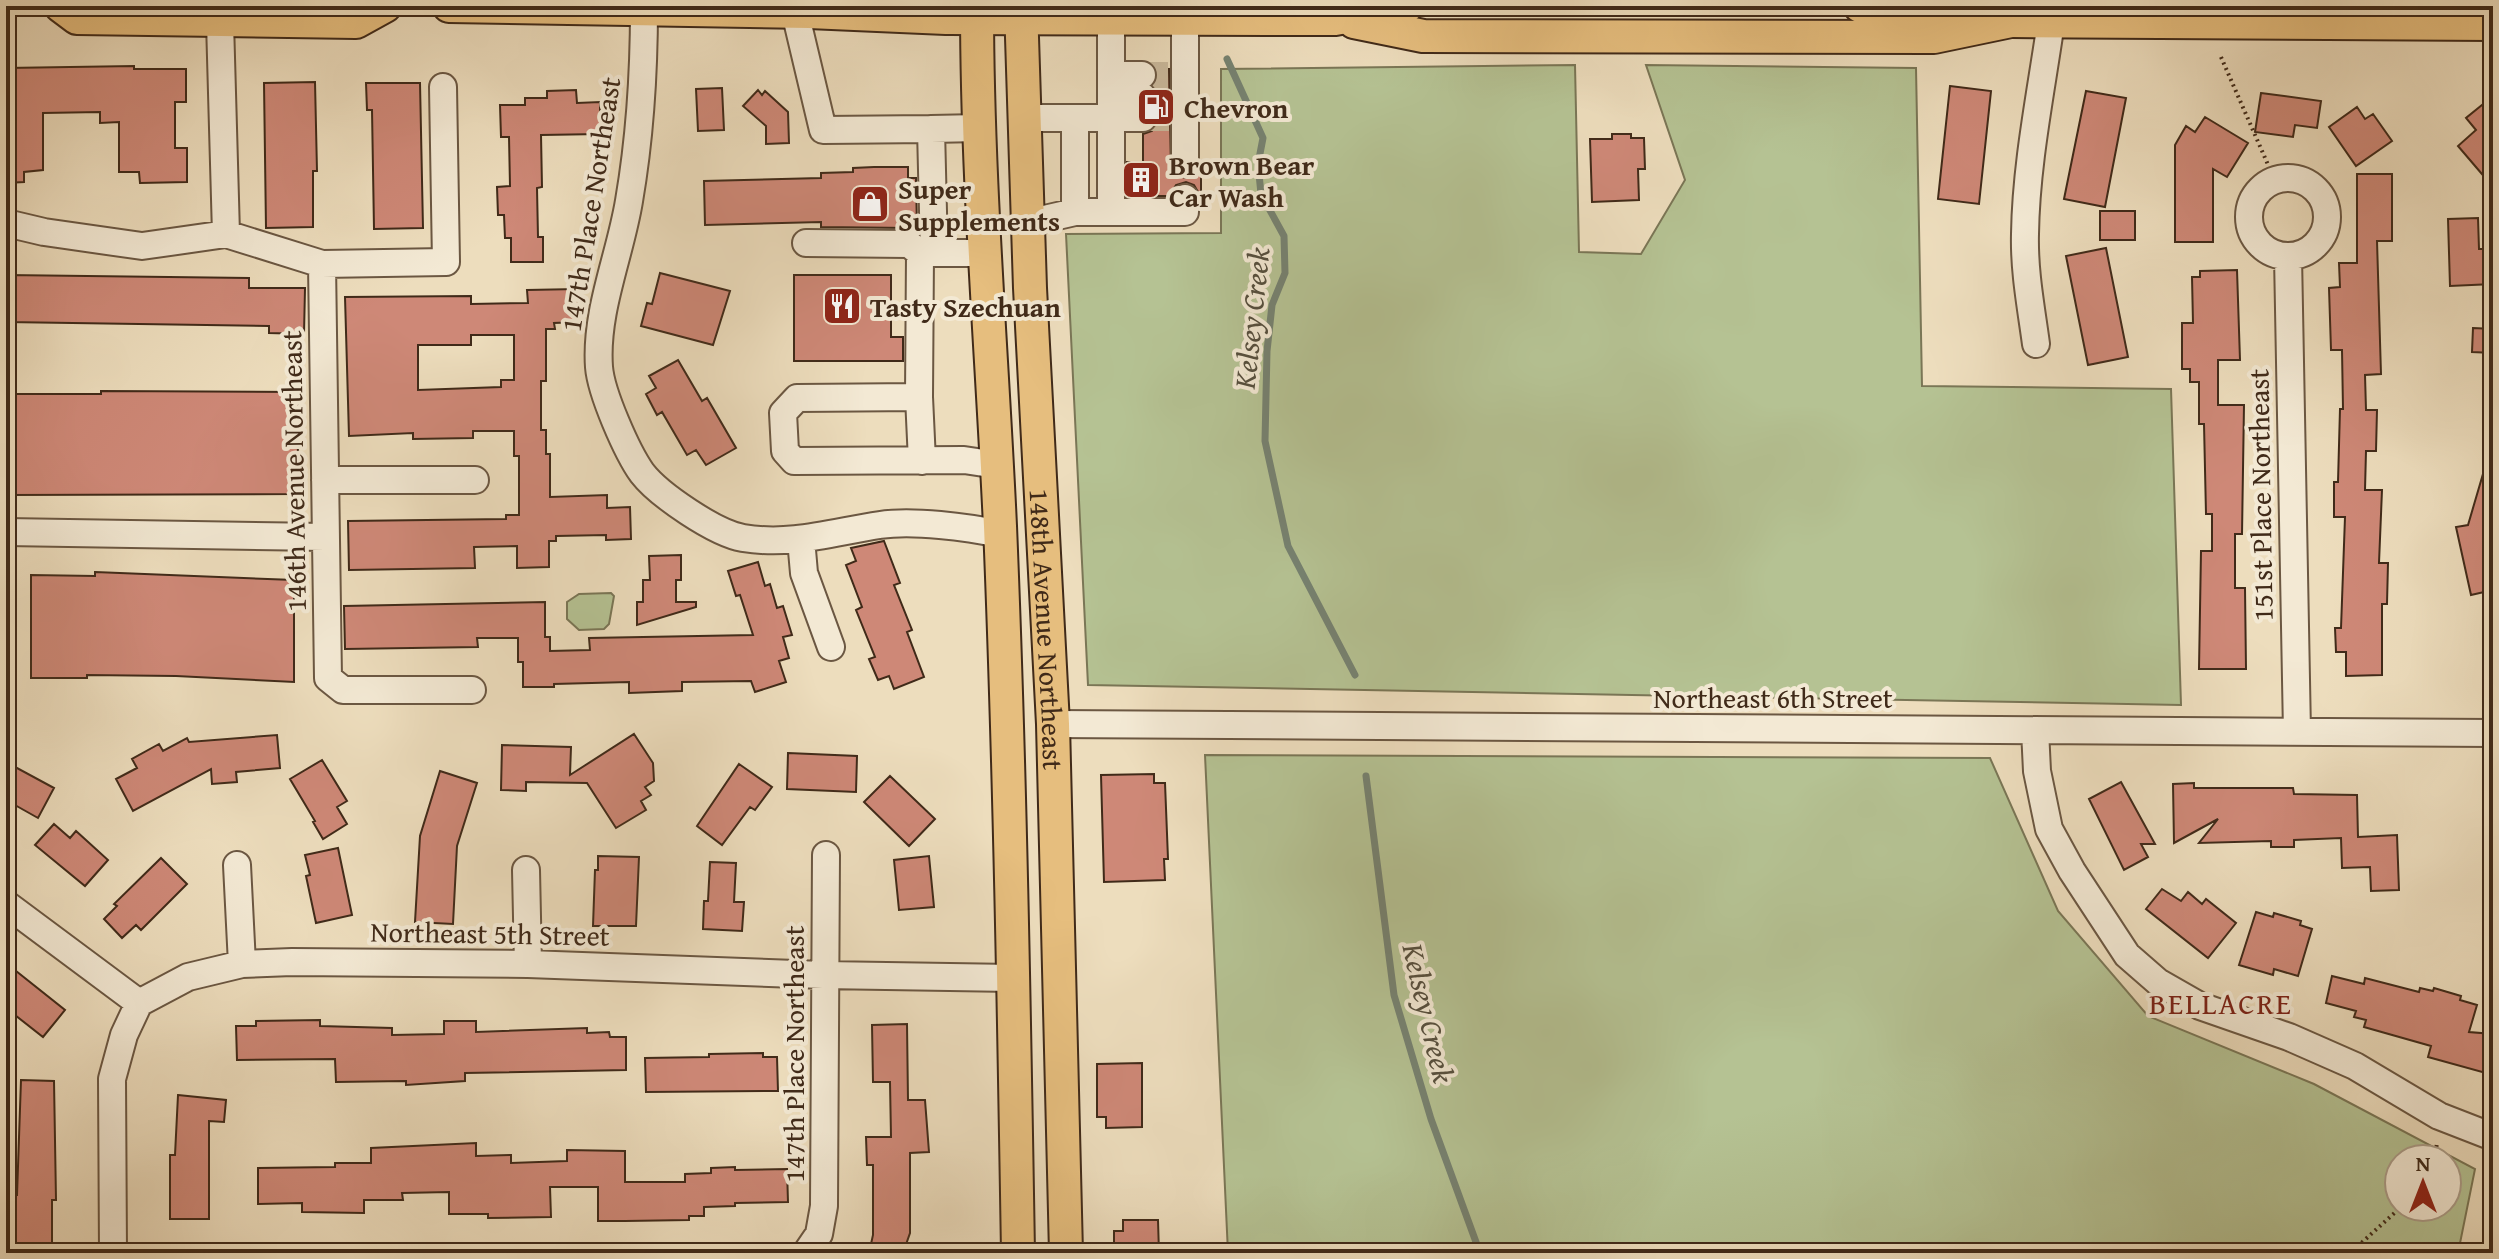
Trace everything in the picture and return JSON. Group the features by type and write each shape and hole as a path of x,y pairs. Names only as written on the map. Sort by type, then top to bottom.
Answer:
{"main road":[{"path":"61,6 77,18 220,22 356,22 385,6"},
{"path":"449,6 1335,19 1423,36 1934,37 2011,21"},
{"path":"1335,19 1407,6"},
{"path":"1860,6 1931,6 2011,21 2400,14 2493,24"},
{"name":"148th Avenue Northeast","path":"977,12 979,128 1000,534 1018,1253"},
{"name":"148th Avenue Northeast","path":"1021,12 1027,223 1053,724 1066,1253"},
{"path":"997,465 1020,470 1026,478 1045,563"}],"street":[{"name":"147th Place Northeast","path":"644,8 643,106 629,203 602,321 599,369 615,421 643,474 691,515 741,538 801,539"},
{"path":"795,12 823,130 979,128"},
{"path":"1111,18 1111,212"},
{"path":"1185,18 1178,96 1185,162"},
{"path":"220,22 226,234"},
{"path":"2036,344 2026,271 2025,235 2027,196 2051,22"},
{"path":"6,223 44,232 142,246 226,234 322,264 446,262 443,87"},
{"path":"1023,118 1075,118 1111,96 1142,96 1111,96"},
{"path":"1075,118 1075,212"},
{"path":"922,461 919,397 931,129"},
{"path":"1027,223 1075,212 1185,212 1185,198"},
{"path":"806,243 909,244 927,253 985,253"},
{"name":"151st Place Northeast","path":"2288,256 2297,732"},
{"name":"146th Avenue Northeast","path":"322,264 328,678 343,690 472,690"},
{"path":"919,397 797,398 783,413 785,451 794,461 964,460 997,465"},
{"path":"325,480 475,480"},
{"path":"831,647 804,573 801,539 810,540 883,524 967,526 1000,534"},
{"path":"6,532 325,537"},
{"name":"Northeast 6th Street","path":"1053,724 2493,733"},
{"path":"2035,730 2037,771 2049,829 2072,871 2127,955 2158,982 2200,1006 2289,1037 2342,1060 2439,1116 2493,1137"},
{"name":"147th Place Northeast","path":"808,1252 819,1234 824,1206 826,855"},
{"path":"237,865 242,964"},
{"path":"526,870 528,964"},
{"path":"6,904 139,1003 124,1035 112,1079 113,1253"},
{"name":"Northeast 5th Street","path":"139,1003 188,977 242,964 292,962 528,964 823,975 1013,978"}],"path":[{"path":"2221,57 2269,167"},
{"path":"2437,1143 2438,1135"},
{"path":"2357,1253 2358,1246 2383,1223"}],"green space":[{"path":"1575,65 1579,252 1641,254 1685,180 1646,65 1916,68 1922,386 2171,389 2181,705 1088,685 1066,234 1221,233 1221,69"},
{"path":"611,593 614,596 609,624 604,629 579,630 567,619 567,602 579,594"},
{"path":"1205,755 1990,758 2058,911 2148,1016 2314,1084 2426,1143 2383,1143 2383,1223 2463,1223 2463,1163 2475,1169 2458,1253 1228,1253"}],"building":[{"path":"134,66 134,69 186,69 186,102 175,102 175,148 187,148 187,182 140,183 139,172 119,172 119,122 100,123 100,112 43,113 43,170 24,172 24,182 6,183 6,68"},
{"path":"1156,69 1169,69 1171,169 1178,176 1186,178 1194,175 1201,163 1201,197 1194,185 1186,182 1176,185 1169,196 1127,196 1127,162 1143,162 1143,134 1152,131 1159,119 1154,106 1158,97 1154,86 1158,76"},
{"path":"315,82 317,171 313,171 313,227 266,228 264,83"},
{"path":"366,83 420,83 423,228 374,229 372,110 367,110"},
{"path":"1950,86 1991,91 1979,204 1938,199"},
{"path":"722,88 724,130 698,131 696,89"},
{"path":"576,90 577,103 600,102 600,134 541,135 542,187 537,188 538,237 543,237 543,262 511,262 511,238 505,238 504,215 498,215 497,187 510,186 509,137 501,137 500,105 525,105 525,98 547,98 547,91"},
{"path":"758,90 762,95 765,91 788,112 789,143 766,144 766,126 743,106"},
{"path":"2086,91 2126,98 2105,207 2064,199"},
{"path":"2261,93 2321,101 2317,128 2295,125 2293,137 2255,132"},
{"path":"2493,96 2493,187 2458,146 2476,130 2466,118"},
{"path":"2357,107 2365,119 2373,114 2392,141 2356,166 2329,127"},
{"path":"2205,117 2248,143 2227,177 2213,169 2213,242 2175,242 2175,145 2186,126 2195,132"},
{"path":"1612,134 1644,138 1645,169 1638,169 1639,200 1592,202 1590,139 1612,139"},
{"path":"908,167 908,178 916,178 917,230 821,227 821,222 705,225 704,181 821,178 821,173 853,172 853,168"},
{"path":"2357,174 2392,174 2392,241 2377,241 2381,374 2365,375 2366,410 2377,410 2376,451 2366,451 2365,490 2382,490 2379,563 2388,563 2387,604 2382,604 2382,675 2346,676 2346,652 2336,652 2335,628 2341,628 2345,517 2334,517 2340,409 2343,409 2342,350 2331,350 2329,288 2340,287 2339,263 2357,263"},
{"path":"2100,211 2135,211 2135,240 2100,240"},
{"path":"2478,218 2479,249 2493,249 2493,284 2450,286 2448,219"},
{"path":"2106,248 2128,357 2088,365 2066,256"},
{"path":"2237,270 2240,360 2218,360 2218,405 2244,405 2242,534 2235,534 2235,588 2245,588 2246,669 2199,669 2201,551 2212,551 2212,514 2206,514 2204,424 2199,424 2199,382 2190,382 2190,369 2182,369 2182,323 2193,323 2192,277 2200,277 2200,271"},
{"path":"660,273 730,291 713,345 641,326 647,303 652,304"},
{"path":"6,275 249,278 249,288 305,288 304,334 269,333 269,326 6,322"},
{"name":"Tasty Szechuan","path":"794,275 891,275 891,337 903,337 903,361 794,361"},
{"path":"578,289 579,322 554,323 555,329 546,329 546,381 541,381 541,430 546,430 546,454 550,454 550,497 607,495 607,508 630,507 631,539 606,540 606,535 556,536 556,541 549,541 549,567 517,568 517,546 474,547 475,568 349,570 348,521 506,519 506,515 519,515 519,456 514,456 514,431 473,431 473,438 413,439 413,433 349,436 345,297 471,296 471,304 528,303 527,290","holes":["471,335 514,335 514,380 501,380 501,387 418,390 418,345 471,345"]},
{"path":"2473,328 2493,329 2493,353 2472,352"},
{"path":"678,360 702,401 707,398 736,448 706,465 696,450 687,455 662,412 657,415 646,394 656,388 649,376"},
{"path":"101,391 299,392 297,494 6,495 6,394 101,394"},
{"path":"2488,457 2493,458 2493,590 2471,595 2456,527 2468,525"},
{"path":"884,541 900,583 894,585 912,630 907,632 924,677 894,689 889,676 878,680 869,659 875,657 856,610 862,607 846,565 856,561 851,548"},
{"path":"681,555 681,580 676,580 676,602 696,602 696,607 637,625 637,602 643,602 643,580 650,580 649,556"},
{"path":"758,562 765,586 770,584 777,608 783,606 792,635 783,637 789,658 779,661 786,682 755,692 751,681 682,682 682,691 629,693 629,682 523,687 523,662 518,662 518,638 477,638 478,647 345,649 344,606 545,602 545,637 550,637 550,651 590,650 589,638 753,635 740,595 736,596 728,571"},
{"path":"95,572 294,580 294,682 176,676 31,678 31,575 95,576"},
{"path":"634,734 653,763 654,781 645,787 651,795 641,801 646,810 616,828 587,783 526,782 526,791 501,790 502,745 571,747 570,775"},
{"path":"277,735 280,768 236,772 237,782 212,784 211,769 133,811 116,779 137,768 132,759 159,744 163,751 187,738 189,742"},
{"path":"788,753 857,756 856,792 787,789"},
{"path":"322,760 347,801 337,807 347,824 323,839 290,779"},
{"path":"6,762 54,788 38,818 6,800"},
{"path":"739,764 772,787 755,810 750,807 722,845 697,826"},
{"path":"440,771 477,783 457,846 453,924 415,922 420,836"},
{"path":"1154,774 1154,783 1165,783 1168,859 1164,859 1165,880 1104,882 1101,775"},
{"path":"890,776 935,819 909,846 864,802"},
{"path":"2121,782 2155,844 2141,844 2148,857 2124,870 2089,799"},
{"path":"2194,783 2194,788 2293,788 2294,794 2357,795 2358,837 2397,835 2399,890 2371,891 2370,867 2342,868 2341,838 2294,840 2294,847 2271,847 2271,841 2199,843 2218,819 2174,843 2173,784"},
{"path":"54,824 70,838 76,831 108,860 85,886 35,845"},
{"path":"338,848 352,915 316,923 305,855"},
{"path":"598,856 639,857 636,926 593,926"},
{"path":"929,856 934,907 899,910 894,860"},
{"path":"161,858 187,884 141,930 136,925 122,938 104,919 117,906 114,904"},
{"path":"710,862 736,863 734,902 744,902 742,931 703,929"},
{"path":"2162,889 2181,901 2188,892 2202,904 2206,899 2236,923 2208,958 2146,909"},
{"path":"2256,912 2273,917 2274,913 2301,921 2300,925 2312,929 2298,976 2274,969 2273,975 2239,965"},
{"path":"6,963 65,1010 43,1037 6,1008"},
{"path":"2332,976 2364,984 2365,978 2419,992 2420,988 2433,991 2434,988 2461,996 2460,1000 2477,1005 2469,1032 2493,1034 2493,1075 2428,1057 2431,1046 2364,1027 2366,1020 2354,1017 2356,1011 2326,1003"},
{"path":"320,1020 320,1026 392,1028 392,1035 444,1034 444,1021 476,1021 476,1032 587,1028 587,1033 609,1032 610,1037 626,1037 626,1070 465,1073 465,1081 406,1085 406,1081 336,1082 335,1059 237,1060 236,1026 256,1026 256,1021"},
{"path":"907,1024 908,1100 925,1100 929,1152 910,1153 910,1233 903,1253 869,1253 873,1235 873,1165 867,1165 866,1137 891,1137 890,1082 873,1082 872,1025"},
{"path":"763,1053 763,1057 777,1057 778,1091 646,1092 645,1058"},
{"path":"1142,1063 1142,1127 1106,1128 1106,1117 1097,1117 1097,1064"},
{"path":"21,1080 54,1081 56,1200 52,1200 52,1253 16,1253 16,1214 7,1214 7,1195 17,1195"},
{"path":"178,1095 226,1100 224,1122 209,1121 209,1219 170,1219 170,1155 175,1155"},
{"path":"476,1143 476,1156 511,1155 511,1163 567,1161 567,1150 625,1151 625,1182 685,1182 685,1174 711,1173 711,1168 787,1169 788,1202 704,1207 704,1216 689,1216 689,1220 625,1221 598,1221 598,1187 550,1187 551,1217 488,1218 488,1214 449,1214 449,1192 402,1193 403,1200 364,1200 364,1213 302,1212 302,1203 258,1204 258,1168 335,1167 335,1163 371,1163 371,1148"},
{"path":"1123,1220 1158,1220 1159,1253 1114,1253 1114,1231 1123,1231"}],"waterway":[{"name":"Kelsey Creek","path":"1227,59 1263,138 1258,164 1261,194 1284,236 1285,273 1272,305 1267,351 1265,441 1288,546 1355,675"},
{"name":"Kelsey Creek","path":"1366,776 1394,995 1431,1119 1480,1253"}],"tunnel":[{"path":"1142,75 1170,75"},
{"path":"1142,96 1170,96"},
{"path":"1143,118 1170,118"}],"place":[{"name":"Chevron","path":"1156,107"},
{"name":"Brown Bear Car Wash","path":"1141,180"},
{"name":"Super Supplements","path":"870,204"},
{"name":"Tasty Szechuan","path":"842,306"}],"district":[{"name":"BELLACRE","path":"2221,1003"}]}
